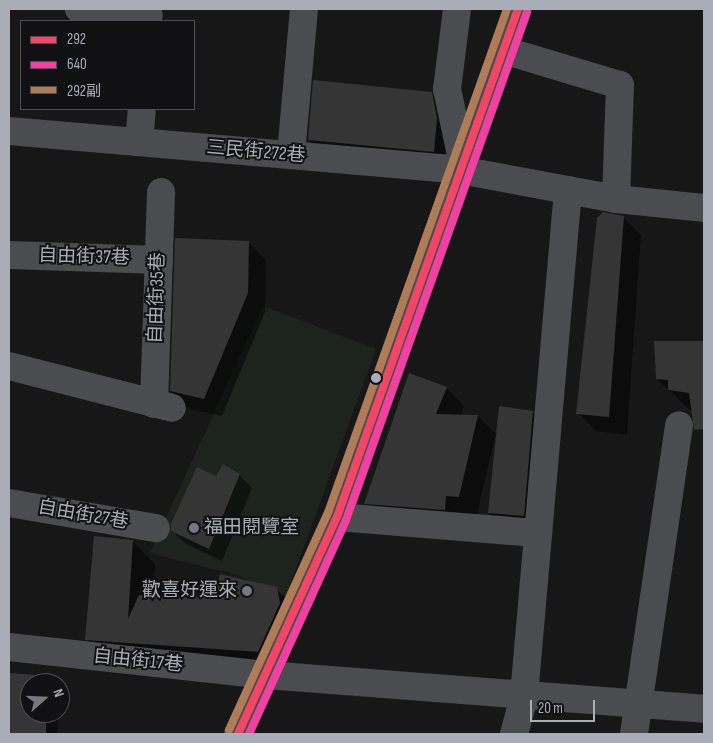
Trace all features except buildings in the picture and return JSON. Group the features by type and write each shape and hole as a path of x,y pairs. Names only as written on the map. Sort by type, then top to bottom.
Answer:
{"street":[{"path":"79,9 149,15"},
{"path":"291,154 304,9"},
{"path":"457,9 447,89 462,167"},
{"path":"238,734 337,516 518,9"},
{"path":"503,50 620,85 616,199"},
{"path":"139,142 142,110"},
{"name":"三民街272巷","path":"9,131 462,167 616,199 704,208"},
{"path":"514,734 524,696 568,190"},
{"name":"自由街35巷","path":"9,366 163,406 158,260 161,192"},
{"name":"自由街37巷","path":"9,255 158,260"},
{"path":"634,734 641,705 679,425"},
{"name":"自由街27巷","path":"9,502 156,528"},
{"path":"337,516 538,533"},
{"name":"自由街17巷","path":"9,647 266,675 704,710"}],"shaded area":[{"path":"263,306 376,349 286,596 234,574 150,553"}],"transit line":[{"name":"292副","path":"229,730 328,513 507,9"},
{"name":"292","path":"238,734 337,517 518,9"},
{"name":"640","path":"249,734 346,520 527,12"}],"place":[{"name":"福田閱覽室","path":"194,528"},
{"name":"歡喜好運來","path":"247,591"}]}
